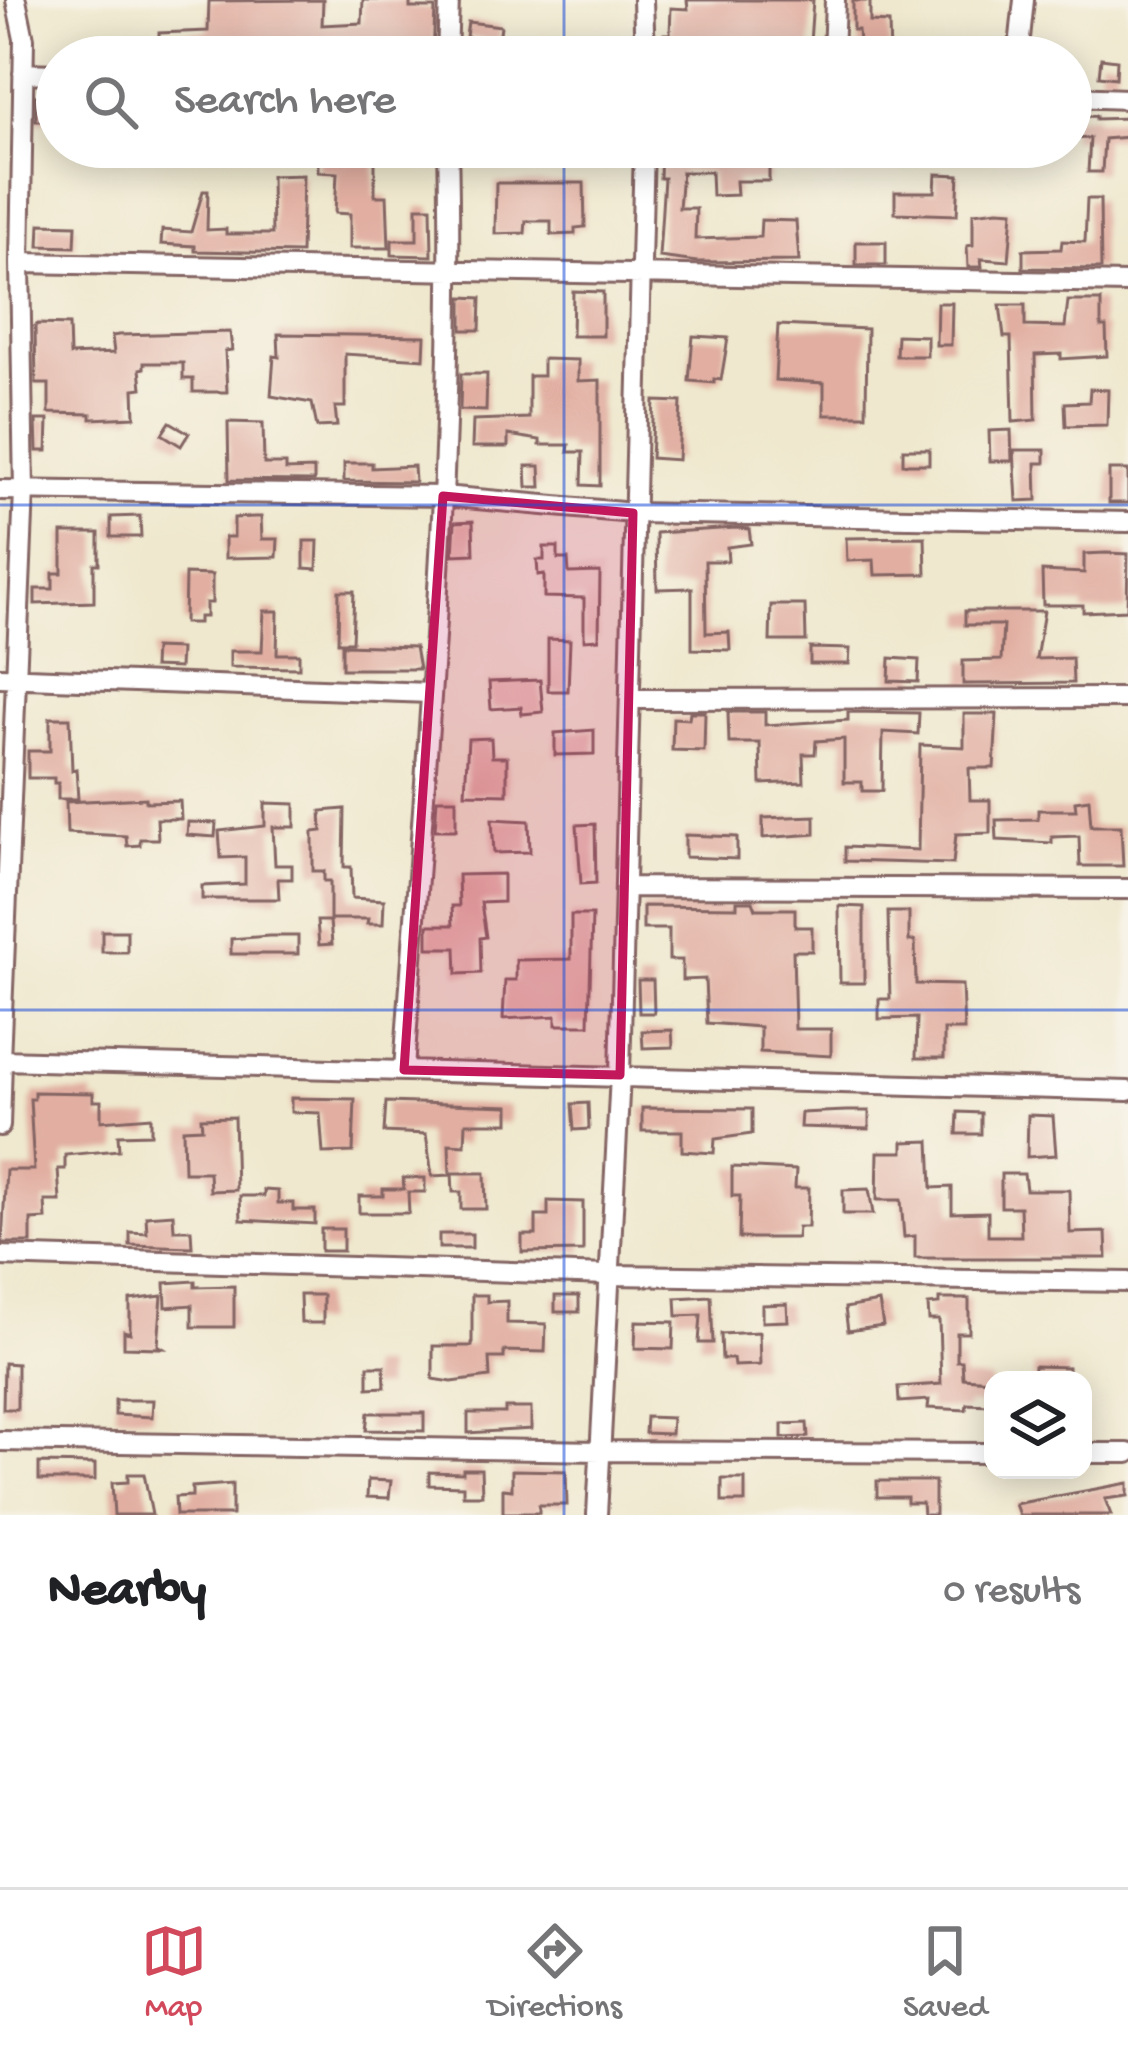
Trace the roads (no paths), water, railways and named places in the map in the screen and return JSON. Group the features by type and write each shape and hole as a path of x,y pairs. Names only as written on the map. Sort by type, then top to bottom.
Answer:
{"street":[{"path":"0,1126 7,678 23,491 23,39 16,0"},
{"path":"448,36 449,0"},
{"path":"643,0 644,36"},
{"path":"834,36 835,0"},
{"path":"1020,36 1024,0"},
{"path":"23,73 36,73"},
{"path":"1092,98 1128,99"},
{"path":"404,1070 443,496 451,270 449,168"},
{"path":"597,1515 620,1075 644,168"},
{"path":"20,263 1128,284"},
{"path":"0,490 443,496 633,513 1128,522"},
{"path":"7,678 430,693"},
{"path":"630,699 1128,698"},
{"path":"625,887 1128,889"},
{"path":"1,1060 1128,1091"},
{"path":"0,1256 610,1275 1128,1282"},
{"path":"0,1442 984,1453"},
{"path":"1092,1453 1128,1454"}]}
